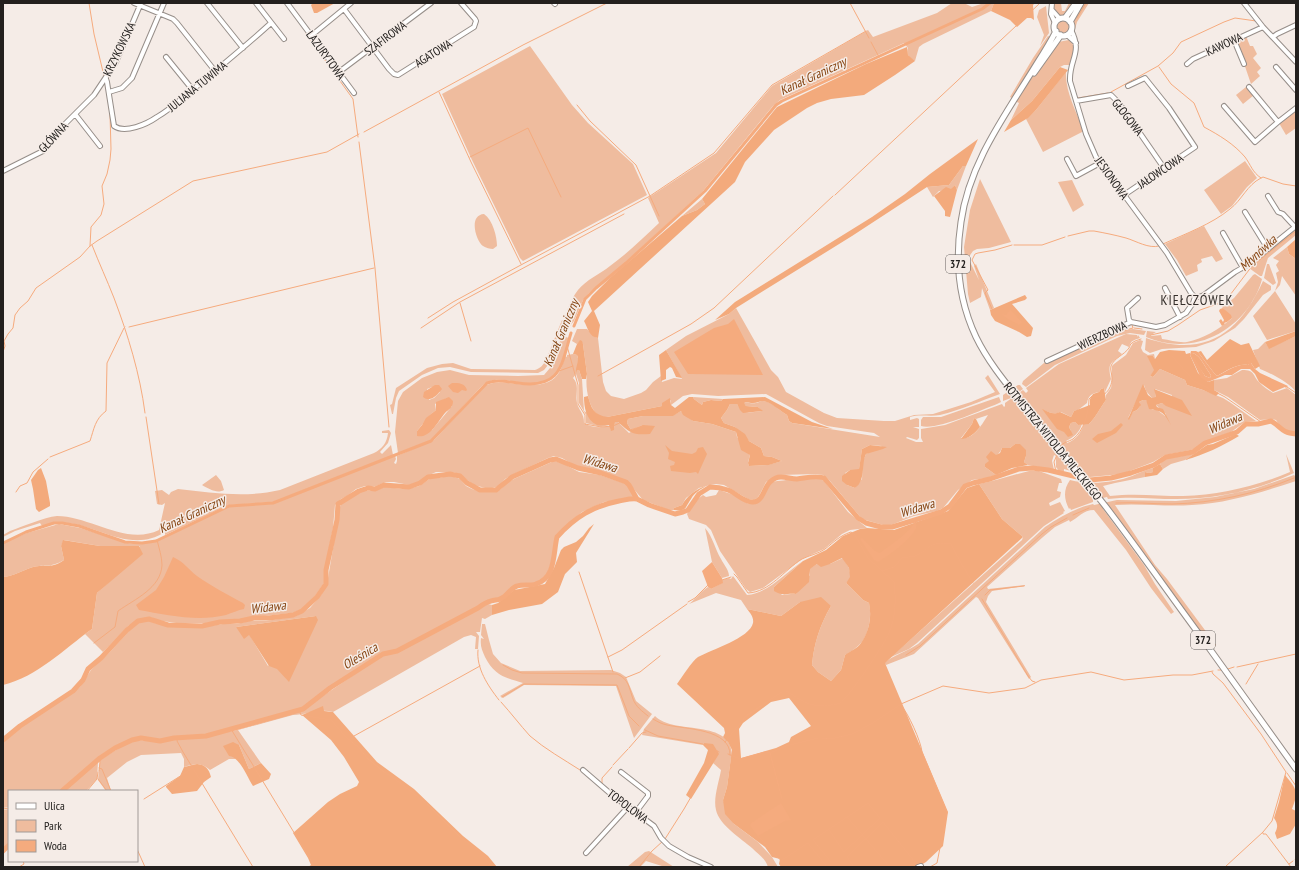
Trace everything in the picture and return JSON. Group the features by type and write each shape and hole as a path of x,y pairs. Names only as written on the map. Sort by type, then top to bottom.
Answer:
{"main road":[{"path":"1064,35 1056,31 1054,27 1076,3"},
{"path":"1071,30 1072,26 1070,22 1081,3"},
{"path":"1060,20 1070,22"},
{"name":"372","path":"1064,35 1071,30"},
{"name":"ROTMISTRZA WITOLDA PILECKIEGO","path":"1056,31 1029,78 999,124 983,154 974,175 962,214 958,243 959,278 963,300 971,325 984,351 1009,387 1105,506 1296,769"},
{"name":"ROTMISTRZA WITOLDA PILECKIEGO","path":"1029,78 1042,64 1064,35"}],"street":[{"path":"134,3 140,4 159,14 173,19 215,71"},
{"path":"106,79 109,92 122,88 131,80 164,3"},
{"path":"207,3 243,48"},
{"path":"256,3 284,39"},
{"name":"LAZURYTOWA","path":"287,3 354,94"},
{"path":"312,35 351,3"},
{"name":"SZAFIROWA","path":"339,72 431,3"},
{"name":"AGATOWA","path":"372,48 391,72 398,75 474,27 476,21 475,19 461,3"},
{"path":"1052,3 1052,10 1060,20"},
{"path":"1244,3 1262,27 1296,62"},
{"name":"KRZYKOWSKA","path":"96,94 116,62 140,4"},
{"path":"344,9 372,48"},
{"name":"JULIANA TUWIMA","path":"109,92 114,126 117,128 129,128 151,121 164,113 272,23"},
{"path":"1273,37 1296,25"},
{"name":"KAWOWA","path":"1187,64 1193,59 1262,27"},
{"name":"JESIONOWA","path":"1071,30 1076,44 1076,53 1070,77 1088,140 1100,163 1167,253 1191,293 1195,297"},
{"path":"1064,35 1076,44"},
{"path":"1234,40 1244,64"},
{"path":"166,57 192,89"},
{"path":"1276,67 1296,90"},
{"name":"JAŁOWCOWA","path":"1124,195 1195,147 1169,108 1145,78 1128,86"},
{"path":"1249,87 1278,122"},
{"name":"GŁÓWNA","path":"3,171 43,151 63,126 96,94"},
{"name":"GŁOGOWA","path":"1076,101 1111,95 1120,103 1164,168"},
{"path":"1224,106 1255,142 1296,108"},
{"path":"75,114 100,146"},
{"path":"1067,159 1076,176 1100,163"},
{"path":"1195,297 1204,295 1243,268 1296,227 1283,214 1278,212 1268,196"},
{"path":"1244,212 1268,249"},
{"path":"1223,233 1243,268"},
{"path":"1165,288 1180,316"},
{"name":"WIERZBOWA","path":"1046,361 1131,322 1162,327 1189,309 1195,297"},
{"path":"1131,322 1129,320 1127,308 1138,298"},
{"name":"TOPOLOWA","path":"583,770 656,828 664,841 688,857 711,867"},
{"path":"621,772 648,793 648,796 636,812"},
{"path":"586,853 628,807"},
{"path":"918,867 921,867"}],"green space":[{"path":"952,3 964,3 972,7 984,3 994,3 991,11 923,44 919,47 915,61 908,56 908,48 904,43 780,100 772,107 703,191 626,262 589,293 583,300 569,329 565,328 566,322 563,321 548,365 544,370 538,373 471,372 450,367 438,368 422,375 399,391 392,414 390,405 392,404 396,388 427,368 453,363 471,369 535,370 543,365 562,320 564,321 573,297 578,290 585,283 623,256 659,223 648,198 716,153 772,86 868,30 873,37 937,13"},
{"path":"1053,3 1061,3 1062,11 1065,11 1069,3 1073,3 1064,16 1060,17 1054,11"},
{"path":"1083,3 1089,3 1077,22 1074,33 1073,20"},
{"path":"1046,6 1049,33 1040,46 1044,35 1037,17 1039,10"},
{"path":"1061,21 1065,21 1069,27 1065,33 1061,33 1057,29 1057,25"},
{"path":"1048,36 1051,37 1012,98 1010,97 1033,58"},
{"path":"1246,36 1250,46 1253,46 1257,54 1253,58 1261,68 1257,72 1260,76 1251,84 1236,40"},
{"path":"1069,40 1075,47 1070,65 1060,67 1032,101 1011,120 1019,103 1015,101 1058,42"},
{"path":"530,46 572,105 588,123 633,164 647,195 523,261 520,258 472,160 442,94"},
{"path":"1066,72 1069,95 1084,131 1043,152 1026,119 1036,110"},
{"path":"1246,87 1254,95 1243,104 1236,95"},
{"path":"1296,111 1296,128 1286,135 1279,123"},
{"path":"1245,161 1257,178 1247,187 1232,206 1221,214 1204,190"},
{"path":"963,166 966,166 957,190 955,185 951,190 939,191 933,197 927,187 949,185"},
{"path":"980,179 1011,242 989,248 977,249 973,251 968,258 979,280 974,266 976,264 994,308 990,310 982,288 981,297 970,303 964,247 970,210"},
{"path":"1072,180 1084,205 1073,212 1058,182"},
{"path":"702,199 705,204 697,210 682,216"},
{"path":"484,214 490,220 495,234 497,246 493,249 483,246 476,234 476,219 479,215"},
{"path":"1204,226 1223,259 1216,262 1212,256 1201,259 1202,262 1197,265 1198,271 1186,276 1177,260 1165,244"},
{"path":"1296,228 1296,235 1268,258 1262,276 1249,268 1248,266"},
{"path":"1287,247 1289,254 1296,259 1296,296 1282,276 1280,285 1275,291 1278,282 1276,273 1279,271 1276,265 1279,261 1273,258"},
{"path":"1267,264 1269,264 1276,283 1273,285 1264,278"},
{"path":"1255,274 1262,279 1250,305 1241,317 1230,327 1217,335 1190,343 1175,344 1161,342 1146,337 1147,331 1156,332 1151,336 1161,335 1162,339 1187,342 1199,339 1210,333 1232,318 1222,307 1234,298"},
{"path":"1263,281 1271,286 1271,290 1263,295 1235,328 1214,341 1196,347 1162,349 1150,353 1145,350 1146,338 1167,343 1186,345 1203,343 1218,337 1231,328 1243,315 1254,299"},
{"path":"1275,291 1296,324 1296,331 1267,340 1253,316"},
{"path":"736,308 771,370 778,377 786,392 824,413 837,418 895,421 914,415 933,414 971,402 995,392 985,378 988,375 1000,394 948,413 932,416 910,417 910,420 917,418 919,419 919,427 913,427 919,429 919,438 917,440 906,438 916,442 923,442 921,438 921,429 945,425 1002,404 1004,407 1005,403 1023,390 1026,393 1028,391 1026,388 1059,364 1126,334 1137,335 1137,337 1138,335 1140,338 1134,340 1129,347 1122,344 1118,351 1122,354 1110,366 1109,369 1111,379 1105,392 1104,388 1091,395 1088,398 1087,403 1078,410 1074,411 1071,417 1061,412 1053,413 1043,410 1071,431 1069,427 1071,423 1075,422 1078,425 1082,424 1076,434 1066,441 1067,443 1078,436 1084,424 1089,424 1106,400 1106,395 1111,388 1112,366 1126,355 1133,343 1140,340 1143,341 1141,348 1143,352 1148,355 1154,354 1155,359 1153,356 1148,357 1155,370 1150,376 1153,377 1160,369 1185,380 1187,385 1223,398 1256,421 1245,422 1231,432 1203,442 1195,449 1165,455 1153,462 1122,474 1090,477 1071,473 1071,471 1064,469 1064,471 1059,471 1056,467 1056,456 1054,455 1052,461 1054,470 1028,465 1024,462 1026,456 1015,444 1010,448 1002,448 985,467 996,475 972,480 958,490 943,508 937,511 914,516 891,525 883,525 862,519 830,481 823,475 817,474 779,475 766,482 760,494 754,500 748,499 724,485 710,485 699,488 686,498 682,505 674,508 674,510 669,510 643,500 627,481 604,472 574,465 562,458 554,456 512,475 505,479 499,486 489,489 474,485 459,474 453,472 436,472 425,477 419,482 409,485 386,482 376,486 365,486 356,489 335,505 333,528 324,572 324,583 315,596 300,610 292,613 206,623 176,623 156,620 151,617 139,619 128,626 103,652 85,634 92,629 97,593 117,575 140,546 100,546 64,540 61,546 64,560 52,565 37,566 3,577 3,543 27,533 59,524 80,528 131,544 156,542 229,506 272,504 395,456 396,459 394,463 396,464 397,456 434,440 486,385 500,382 529,385 544,384 556,377 564,362 565,356 567,357 567,355 573,354 577,355 579,362 576,372 577,369 579,370 582,379 584,411 609,425 602,427 610,426 611,430 614,429 615,422 618,422 629,433 643,425 631,430 627,423 628,419 643,416 672,416 681,411 693,421 712,424 736,432 737,437 750,455 748,462 749,466 768,465 782,461 764,456 761,448 749,441 735,427 724,423 721,418 730,404 737,404 744,412 762,411 758,407 746,406 743,403 758,403 765,401 772,404 787,415 789,421 792,423 880,437 874,433 827,426 819,423 766,394 718,396 692,394 683,396 671,405 671,400 662,406 607,417 599,416 592,407 587,390 587,374 583,344 580,341 577,344 572,341 577,329 587,329 598,338 603,382 606,391 611,396 624,399 646,390 661,376 662,382 674,378 682,379 666,350 686,336 729,314","holes":["576,374 579,383 579,403 586,415 586,423 600,427 593,427 584,423 577,403 577,387 573,378","1144,385 1146,391 1152,398 1156,398 1155,389 1172,395 1169,406 1162,403 1156,405 1166,414 1165,416 1157,410 1152,410 1146,400 1143,400 1139,402 1140,406 1128,418","988,415 974,434 970,437 961,438 972,424 974,418 976,419","870,445 882,446 866,454 863,461 862,479 855,488 847,485 845,473 850,470 859,470 862,449"]},
{"path":"1122,327 1124,330 1133,329 1146,331 1144,335 1130,333 1117,336 1055,365 1026,387 1022,384 1023,381 1044,363"},
{"path":"562,336 569,338 560,365 556,373 549,379 542,383 533,384 506,380 487,382 431,440 398,453 395,432 398,401 403,392 422,378 437,372 450,370 469,375 544,375 550,368","holes":["432,387 440,392 434,398 429,400 427,389","447,398 452,406 432,430 417,431 436,410 435,404"]},
{"path":"1296,336 1296,392 1285,382 1260,369 1253,350 1258,349 1265,342 1269,348"},
{"path":"1242,370 1252,372 1264,387 1273,393 1287,388 1296,395 1296,433 1283,430 1276,420 1260,420 1228,397 1214,390 1214,380 1227,378"},
{"path":"1020,385 1023,389 1011,398 1003,401 1003,395"},
{"path":"693,397 723,399 721,401 711,400 703,402 702,405"},
{"path":"999,397 1001,402 959,419 937,426 921,426 921,420 923,417 941,417"},
{"path":"389,430 391,433 388,443 380,452 382,454 391,445 393,455 273,502 229,505 165,535 165,532 149,539 134,540 73,524 58,522 42,526 40,523 15,531 3,537 3,535 10,531 40,520 57,516 82,520 121,533 134,535 146,534 159,530 165,503 162,505 157,504 155,491 162,490 169,495 171,492 178,489 242,494 254,494 280,490 374,453 382,448 387,440 388,433 382,433 382,431"},
{"path":"1194,454 1185,460 1171,464 1163,469 1160,464 1165,459"},
{"path":"1286,454 1294,473 1251,489 1221,495 1191,499 1108,499 1107,497 1093,500 1093,502 1071,510 1070,508 1069,509 1065,498 1066,487 1070,480 1093,483 1109,482 1132,476 1153,468 1153,472 1145,472 1145,477 1103,486 1110,496 1183,496 1224,492 1264,482 1290,472"},
{"path":"554,461 562,463 579,472 600,475 626,484 635,497 604,502 582,512 557,534 554,543 554,555 544,579 535,584 523,583 516,585 509,589 503,597 484,603 398,650 384,652 340,680 303,707 208,735 178,736 154,741 135,737 104,753 62,790 8,790 8,807 3,808 3,743 7,738 31,720 80,687 91,670 138,623 149,620 154,623 196,628 223,624 237,624 249,621 266,621 296,616 310,608 321,595 327,584 341,504 363,491 375,491 384,487 401,489 412,488 419,486 431,478 440,478 449,475 460,479 466,486 482,492 495,492 501,489 508,482","holes":["316,616 268,666 249,634 236,627"]},
{"path":"1029,471 1039,471 1061,479 1062,483 1059,483 1057,491 1061,492 1060,497 1049,503 1050,506 1060,502 1065,511 1063,512 1064,513 1044,526 917,643 909,649 891,657 1022,540 1023,537 1002,519 979,484"},
{"path":"216,475 221,481 224,490 216,491 202,485"},
{"path":"1294,475 1296,477 1296,481 1258,493 1219,502 1182,505 1115,505 1155,565 1216,645 1212,648 1107,505 1103,509 1144,565 1174,612 1171,614 1151,588 1126,550 1094,510 1090,510 1070,522 1069,520 1055,527 987,587 988,589 1025,585 992,591 986,602 1031,677 1029,679 976,597 914,654 886,665 884,663 918,644 1045,527 1074,510 1093,504 1117,500 1176,501 1215,497 1254,489"},
{"path":"816,478 824,481 848,512 867,528 850,530 842,534 824,549 802,559 763,588 750,592 746,589 720,551 711,530 706,525 689,519 687,514 694,502 703,495 706,497 716,495 719,490 734,495 748,504 752,504 759,501 773,482"},
{"path":"705,528 710,535 729,576 722,578 712,562"},
{"path":"843,558 849,568 851,577 846,583 863,600 869,603 870,619 865,637 856,648 845,655 841,670 831,681 818,672 812,665 818,634 831,606 800,602 781,616 747,609 741,600 716,593 689,604 708,587 711,589 722,583 722,580 729,578 731,579 733,576 747,595 763,590 803,561 774,587 782,595 796,594 810,575 809,569 817,564 830,564"},
{"path":"488,604 492,605 492,615 485,619 482,618 480,632 476,632 479,636 478,649 475,649 476,637 471,635 464,637 333,712 318,711 293,715 238,730 261,763 249,769 239,745 233,756 236,759 229,759 210,770 198,764 184,767 184,759 181,753 141,755 127,762 107,778 111,790 105,790 98,780 100,760 124,745 136,740 160,742 176,738 203,737 237,730 301,711 380,657 389,653 400,651"},
{"path":"482,624 485,624 493,654 501,663 520,671 611,670 620,673 626,677 636,701 652,714 634,738 616,686 524,685 503,698 500,696 523,683 501,675 488,663 481,646 481,638 484,639 481,635"},
{"path":"655,716 664,722 675,725 714,732 723,737 730,745 732,758 723,800 734,824 758,842 772,857 778,867 768,867 762,857 726,826 718,816 715,800 721,770 713,763 718,754 704,743 703,745 642,735 644,729"},
{"path":"98,762 97,779 87,790 64,790"},
{"path":"8,809 8,843 3,849 3,810"},
{"path":"649,851 674,867 665,867 646,861 640,867 627,867 645,852"}],"shaded area":[{"path":"313,3 335,3 317,13 314,13 311,5"},
{"path":"994,3 1035,3 1033,5 1034,20 1027,18 1017,27 1010,20 991,11"},
{"path":"907,47 908,55 915,61 864,95 831,99 817,103 774,130 745,162 735,182 594,311 600,325 598,338 591,334 584,321 592,311 588,302 592,296 610,278 682,216 697,210 705,204 702,199 777,107 866,64"},
{"path":"1060,67 1068,70 1036,110 1028,118 1004,132 1011,120 1032,101"},
{"path":"978,139 966,166 963,166 949,185 927,187 852,236 736,308 729,314 715,320 735,302 872,217"},
{"path":"955,185 957,190 950,217 945,216 945,211 934,196 946,187 951,189"},
{"path":"1296,239 1296,259 1289,254 1287,247"},
{"path":"1025,295 1027,298 1025,300 1012,304 1033,328 1031,336 1027,337 995,321 990,310"},
{"path":"1296,331 1296,336 1269,349 1265,342"},
{"path":"1230,339 1241,345 1249,343 1260,366 1255,369 1251,363 1248,365 1240,365 1217,376 1198,352 1201,351 1207,360"},
{"path":"580,340 583,344 587,374 586,379 582,379 579,370 577,370 576,373 578,357 577,355 573,354"},
{"path":"666,350 682,378 676,377 672,368 670,367 666,370 666,379 661,381 659,355"},
{"path":"1169,350 1185,351 1186,354 1190,353 1198,373 1208,382 1214,380 1214,390 1219,393 1216,396 1187,385 1185,380 1160,369 1153,377 1150,376 1154,370 1147,356 1153,356 1155,359 1160,352"},
{"path":"1192,353 1198,356 1203,362 1211,375 1210,378 1205,376 1192,357"},
{"path":"1143,384 1148,395 1152,398 1156,397 1154,389 1182,400 1192,416 1162,403 1156,405 1157,407 1163,409 1171,425 1163,413 1149,409 1146,400 1143,400 1139,402 1141,405 1133,412 1129,420 1128,419"},
{"path":"1104,388 1106,400 1094,418 1089,424 1078,425 1075,422 1071,423 1069,427 1073,435 1068,437 1064,432 1057,429 1042,409 1053,413 1060,412 1071,417 1074,411 1090,405 1090,399 1093,394"},
{"path":"588,396 590,404 596,413 607,417 662,406 662,403 670,398 671,405 675,408 689,397 693,397 702,405 703,402 711,400 721,401 723,399 765,397 812,422 833,429 792,423 789,421 787,415 763,401 744,403 746,406 758,407 763,411 743,413 737,404 730,404 721,418 724,423 735,427 745,434 749,441 761,448 764,456 782,461 769,465 749,466 748,463 750,455 741,450 736,432 712,424 693,421 683,415 681,411 673,416 643,416 628,419 627,423 631,430 643,425 655,426 650,434 632,433 618,422 615,422 614,430 611,431 609,425 597,425 588,417 584,405 584,397"},
{"path":"974,418 980,427 969,437 961,439 972,424"},
{"path":"1121,423 1123,425 1116,433 1097,443 1092,439 1098,434 1111,431"},
{"path":"1236,434 1239,436 1219,447 1199,456 1185,460 1207,445"},
{"path":"1015,444 1020,444 1026,450 1024,462 1028,465 1012,468 996,475 985,467 985,464 989,461 986,457 991,451 996,455 1000,453 1002,448 1010,448"},
{"path":"665,445 672,451 692,454 696,452 698,448 703,447 707,454 698,474 696,472 690,473 671,471 670,466 674,465 675,462 668,459 669,453"},
{"path":"870,445 887,447 866,454 861,481 855,488 847,485 842,481 842,476 850,470 859,469 862,449"},
{"path":"1160,464 1163,469 1157,475 1145,477 1145,472 1153,472 1153,468"},
{"path":"41,468 46,481 50,506 39,512 36,509 31,480"},
{"path":"979,484 1002,519 1023,537 885,663 948,812 943,846 926,862 918,867 781,867 779,864 780,859 772,857 765,847 734,824 725,814 723,800 727,787 732,750 728,742 723,737 725,733 724,728 677,684 690,665 698,657 738,639 745,634 753,623 752,615 747,609 781,616 800,602 821,597 831,606 818,634 812,665 818,672 831,681 841,670 845,655 860,645 869,624 869,603 863,600 846,583 850,577 849,568 842,558 821,567 817,564 810,569 809,582 796,594 781,594 774,591 774,587 803,561 826,550 843,536 860,529 867,528 894,530 948,511 967,488","holes":["789,698 811,726 791,737 789,742 776,748 741,758 739,729 743,723 771,702"]},
{"path":"706,486 694,495 684,510 674,510 674,508 682,505 692,493"},
{"path":"594,524 576,553 577,562 565,574 558,592 542,604 509,610 492,615 492,605 498,603 514,590 545,584 554,568 561,550 564,547 576,542"},
{"path":"63,540 100,546 139,546 143,554 97,593 92,629 39,669 27,676 3,685 3,577 37,566 60,563 64,560 61,546"},
{"path":"316,616 318,620 289,682 277,669 269,666 249,635 244,639 236,627"},
{"path":"323,706 324,711 333,712 377,762 414,789 463,836 488,856 497,867 308,867 311,865 308,858 293,833 328,802 340,794 357,786 359,782 344,757 331,740 302,715"},
{"path":"233,742 239,745 249,769 261,763 271,774 269,779 253,786 237,760 229,756 223,746"},
{"path":"704,743 713,744 719,754 691,799 686,795 704,763 708,750 703,745"},
{"path":"197,764 203,765 207,768 211,777 204,782 197,791 172,794 166,786 180,776 184,767"},
{"path":"1285,775 1296,791 1296,798 1292,809 1296,811 1296,824 1290,834 1277,839 1275,833 1277,826 1274,818"}],"water":[{"path":"1223,308 1231,315 1232,318 1222,326 1219,321 1221,319 1223,322 1224,320 1219,311"},
{"path":"1010,310 1022,322 1019,325 1002,314 1006,315"},
{"path":"734,319 763,375 688,374 674,352 714,328 728,324"},
{"path":"1191,351 1198,352 1217,376 1236,366 1248,365 1249,364 1247,361 1249,360 1255,369 1260,373 1288,386 1273,392 1259,382 1255,374 1250,369 1241,369 1232,375 1225,375 1208,382 1201,378 1190,355","holes":["1192,353 1195,354 1211,375 1210,378 1205,376 1192,356"]},
{"path":"452,383 459,383 467,390 462,390 458,393 453,392 448,386"},
{"path":"435,385 439,385 442,389 434,398 426,399 423,397 424,392"},
{"path":"449,397 453,401 450,408 430,432 426,435 417,436 417,431 426,418 436,410 436,402"},
{"path":"916,519 916,528 910,537 893,552 878,562 874,560 860,539 862,538 875,551 880,553 901,538 914,524"},
{"path":"173,557 180,561 202,580 243,603 245,605 244,609 226,615 204,618 182,617 139,610 136,605 156,590"},
{"path":"712,562 722,578 723,583 711,589 708,587 702,571"},
{"path":"781,803 791,820 785,821 758,836 750,824"}],"waterway":[{"path":"89,3 94,34 104,76"},
{"path":"364,132 523,45 607,3"},
{"path":"850,3 869,38"},
{"name":"Kanał Graniczny","path":"574,326 585,299 705,191 776,105 982,9 990,3"},
{"path":"1018,24 1040,3"},
{"path":"1077,18 1086,3"},
{"path":"1111,92 1158,66 1173,53 1181,42 1235,18 1256,21"},
{"path":"835,195 1016,26"},
{"path":"428,318 453,302 650,196 714,153 772,85 866,31"},
{"path":"306,34 353,99 358,137"},
{"path":"871,42 879,57"},
{"path":"1159,67 1171,84 1194,103 1204,127 1236,148 1261,178"},
{"path":"439,92 471,162 521,264"},
{"path":"90,246 91,227 101,215 104,204 102,186 107,174 110,160 110,114 107,93"},
{"path":"1078,98 1108,93"},
{"path":"577,105 590,121 636,165 659,216"},
{"path":"470,157 528,128 561,197"},
{"path":"3,352 5,346 4,341 13,328 15,315 28,301 36,288 80,257 97,241 193,181 327,152 359,134"},
{"path":"359,142 375,268 389,427"},
{"path":"1163,244 1198,228 1223,214 1234,205 1256,181 1263,177 1283,184 1296,186"},
{"path":"598,376 691,324 714,308 833,196"},
{"path":"421,328 460,302 624,214"},
{"path":"1068,236 1094,231 1126,238 1147,246 1159,246"},
{"name":"Młynówka","path":"1151,335 1168,331 1200,310 1227,299 1252,266 1296,231"},
{"path":"1014,245 1042,245 1065,237"},
{"path":"92,245 114,298 129,340 137,369 145,413"},
{"path":"992,309 985,293 988,290 972,260 975,254 1012,245"},
{"path":"129,327 374,268"},
{"path":"460,303 471,341"},
{"path":"1118,332 1133,328 1132,325"},
{"path":"50,457 90,441 99,417 106,411 107,363 125,327"},
{"path":"1134,328 1142,329"},
{"name":"Kanał Graniczny","path":"3,543 26,532 54,523 79,526 125,542 142,543 156,541 229,506 273,503 431,441 487,383 499,381 532,384 551,379 557,373 565,356 571,333"},
{"path":"1272,344 1296,334"},
{"name":"Młynówka","path":"1060,447 1077,436 1087,415 1089,399 1092,396 1096,397 1103,395 1109,390 1112,382 1112,363 1129,348 1131,343 1141,339"},
{"path":"567,346 578,385 578,404 585,415 585,424 601,427 613,426 624,421 630,430 643,426"},
{"path":"1172,356 1194,381 1225,397 1261,422"},
{"path":"559,371 573,366"},
{"path":"1287,387 1296,393"},
{"path":"146,417 159,504"},
{"name":"Widawa","path":"3,740 20,726 73,691 83,680 88,669 138,621 149,619 168,625 202,626 220,622 293,615 302,611 317,597 326,584 326,570 337,520 338,504 359,491 368,488 375,489 384,485 409,487 420,483 428,477 450,474 460,476 467,483 480,490 496,490 512,477 550,460 556,459 578,468 601,473 626,482 637,499 675,514 688,510 699,494 710,487 731,491 747,501 753,502 759,500 768,484 777,478 783,477 797,479 818,477 824,478 858,518 866,523 881,527 892,527 941,512 950,506 965,486 1019,469 1032,468 1048,470 1090,480 1111,478 1154,465 1166,457 1193,452 1205,443 1237,432 1246,424 1258,424 1271,421 1284,431 1296,434"},
{"name":"Młynówka","path":"1056,472 1054,462 1058,452"},
{"path":"16,492 20,486 27,483 33,472 48,459"},
{"path":"1116,503 1172,504 1219,500 1264,489 1294,478"},
{"name":"Oleśnica","path":"63,790 100,758 115,748 132,740 141,738 160,741 174,738 206,736 303,709 330,688 383,654 397,651 486,603 502,598 510,590 519,585 534,585 542,581 550,571 557,537 564,530 578,518 593,509 610,503 637,499"},
{"path":"1073,515 1089,508"},
{"path":"906,655 920,646 1042,534 1067,518"},
{"path":"734,574 748,593 756,592 770,585 802,559 822,551 840,537 851,532 855,535 868,558 894,582 895,608 889,633 881,648 844,699 840,703 818,706 807,703 786,691"},
{"path":"94,643 115,627 118,611 146,592 157,580 161,573 162,565 157,540"},
{"path":"882,571 894,567 902,558 915,556 938,543 951,544 963,567"},
{"path":"963,566 973,583"},
{"path":"579,572 613,672"},
{"path":"722,580 731,577"},
{"path":"688,602 695,598 708,585"},
{"path":"985,595 990,590 1024,586"},
{"path":"982,599 1028,676 1035,682"},
{"path":"608,657 622,650 687,604"},
{"path":"478,650 481,670 487,683 499,700"},
{"path":"1237,667 1296,654"},
{"path":"625,678 640,672 660,656"},
{"path":"1246,684 1258,664"},
{"path":"503,665 522,673 617,674 624,678 639,709 648,716"},
{"path":"354,736 480,666"},
{"path":"1228,669 1234,667"},
{"path":"822,738 831,739 852,734 871,724 901,704 943,686 989,693 1025,688 1041,680 1091,672 1124,680 1173,675 1192,675 1213,671"},
{"path":"1212,672 1223,683 1261,734 1286,772 1272,821 1263,832 1225,867"},
{"path":"502,697 524,684 617,685 629,716 639,726"},
{"path":"725,742 746,716 782,692"},
{"path":"501,702 530,736 548,750 580,770"},
{"path":"901,705 914,727 922,752 947,812 937,863 930,867"},
{"path":"299,710 301,715 331,720 367,758 427,804 461,838 478,850 490,864 487,867"},
{"path":"653,719 665,725 695,729 715,735 723,740 728,746 730,755"},
{"path":"231,729 315,867"},
{"path":"645,730 658,736 703,744 719,752"},
{"path":"629,748 642,733 646,732"},
{"path":"178,737 177,741 183,752 253,867"},
{"path":"782,799 770,753 786,746 818,738"},
{"path":"613,765 628,749"},
{"path":"665,839 695,790 697,780 703,775 717,751"},
{"path":"728,754 740,759 765,752 770,753"},
{"path":"99,759 99,771"},
{"path":"606,787 602,783 602,778 612,767"},
{"path":"99,768 102,769 111,790"},
{"path":"144,799 193,768"},
{"path":"88,790 97,779 98,772"},
{"path":"1287,773 1296,786"},
{"path":"98,779 106,790"},
{"path":"829,830 844,852 880,818 868,803 847,817 890,867"},
{"path":"3,809 8,808"},
{"path":"831,862 813,840 847,817"},
{"path":"854,867 847,857 883,822 914,861 915,863 907,867"},
{"path":"1263,833 1266,834 1291,867"},
{"path":"758,836 786,867"},
{"path":"639,867 652,851 663,841"},
{"path":"782,860 808,843 827,867"},
{"name":"Oleśnica","path":"3,851 8,846"},
{"path":"138,851 145,867"},
{"path":"1289,864 1293,861"},
{"path":"19,867 24,864 23,862"}],"district":[{"name":"KIEŁCZÓWEK","path":"1197,300"}]}
